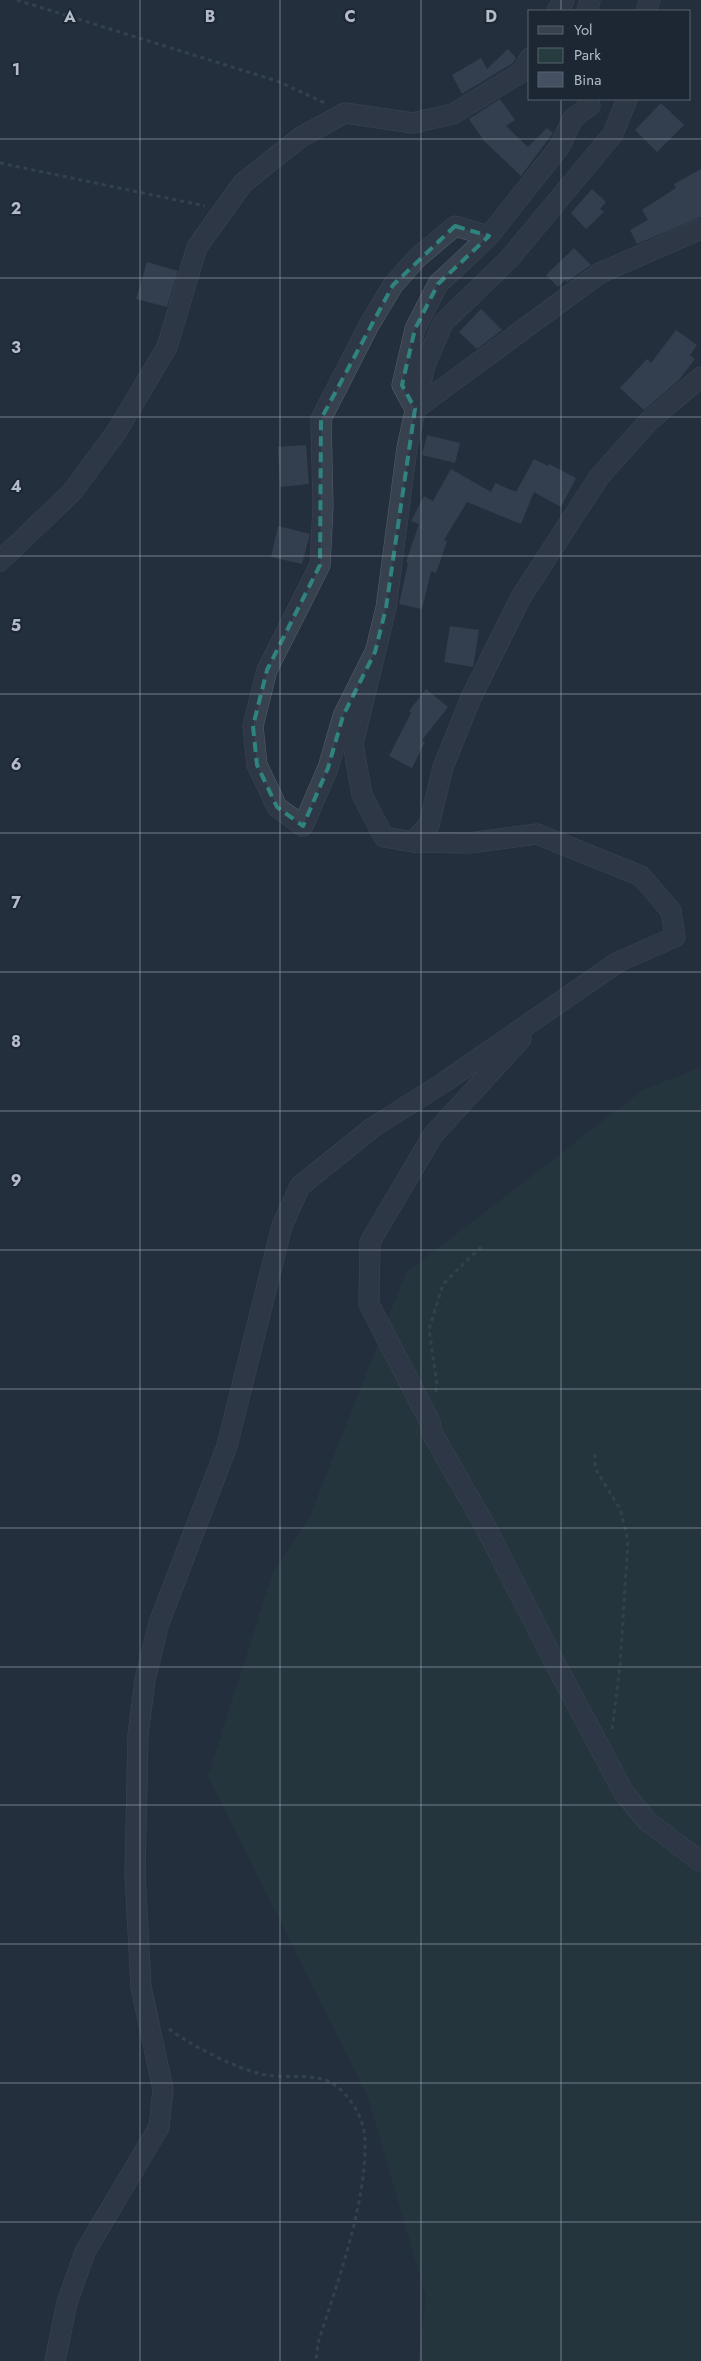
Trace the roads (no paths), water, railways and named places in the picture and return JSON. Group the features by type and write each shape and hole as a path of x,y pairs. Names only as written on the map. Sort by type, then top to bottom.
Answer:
{"street":[{"path":"0,561 72,492 117,431 167,348 197,247 242,183 301,137 345,113 413,123 452,114 522,72 528,62"},
{"path":"415,409 402,385 415,329 438,284 489,236 560,146 573,118 590,106 589,100"},
{"path":"55,2361 67,2303 85,2252 159,2126 163,2089 141,1987 134,1874 138,1736 145,1680 159,1623 227,1446 282,1226 300,1186 372,1128 443,1083 618,962 674,937 671,911 641,876 537,834 469,843 413,842 384,837 362,795 354,744 386,608 407,448 425,365 443,323 509,259 613,134 627,100"},
{"path":"375,652 343,716 328,768 303,826 277,807 258,765 253,726 267,670 320,565 323,506 321,419 369,325 393,285 417,258 455,226 489,236"},
{"path":"415,409 600,273 701,229"},
{"path":"413,842 429,825 443,767 471,698 521,597 599,477 649,421 701,377"},
{"path":"547,1010 434,1135 370,1242 369,1304 430,1422 432,1433 484,1524 624,1793 647,1821 701,1862"}]}
